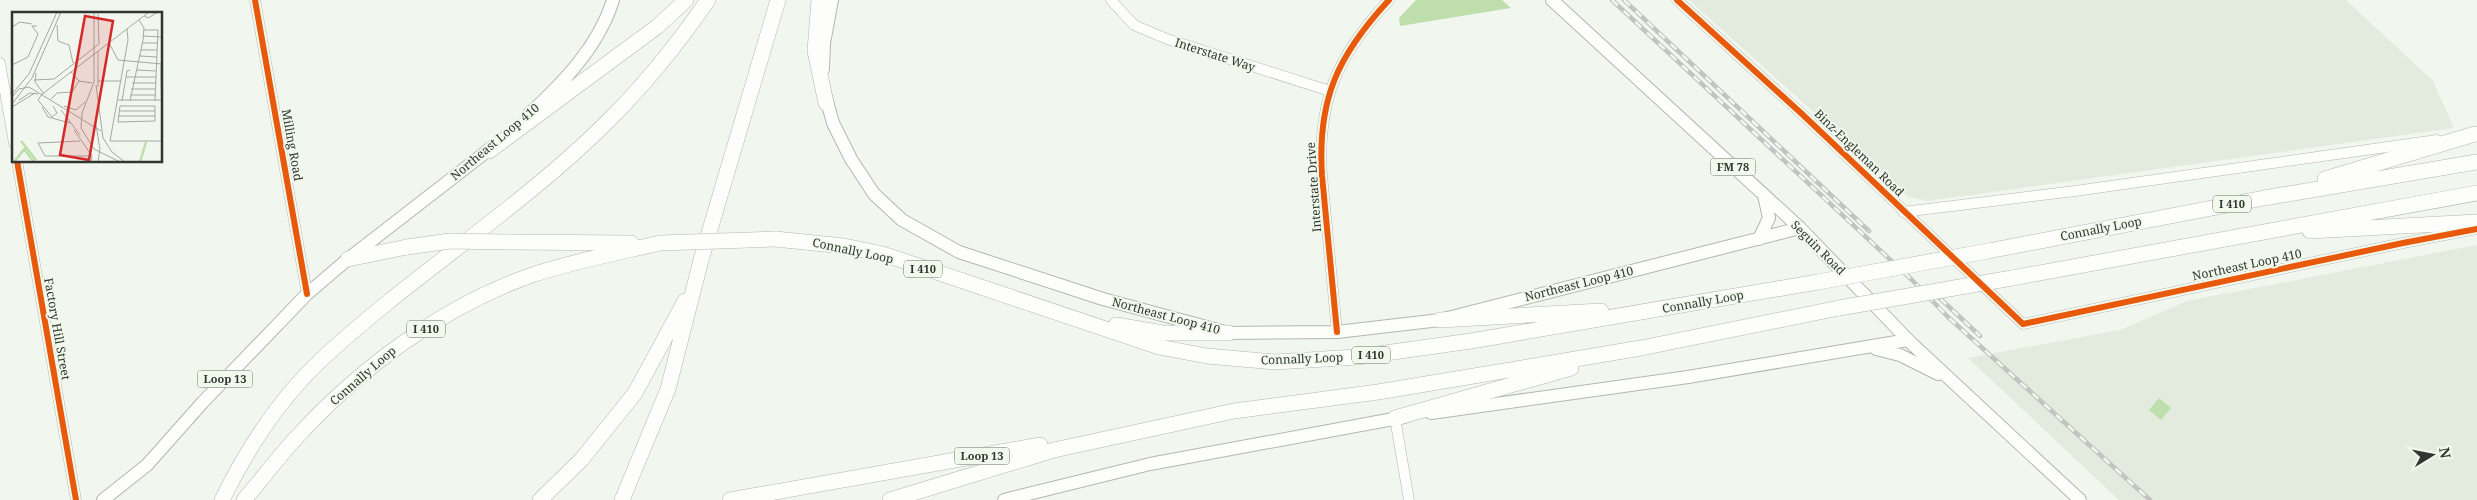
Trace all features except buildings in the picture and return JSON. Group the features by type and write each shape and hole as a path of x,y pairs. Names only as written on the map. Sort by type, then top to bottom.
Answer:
{"highway":[{"path":"488,151 658,26 686,0"},
{"path":"222,500 243,459 263,429 322,360 604,126 653,73 708,0"},
{"path":"625,494 668,388 701,260 772,18 779,0"},
{"path":"819,0 816,51 826,103"},
{"path":"2264,198 2476,134"},
{"name":"Connally Loop","path":"244,500 295,439 345,389 397,346 451,313 491,292 531,275 578,261 660,243 774,239 844,246 883,254 1159,347 1207,356 1275,362 1357,357 1471,341 1818,282 2264,198 2477,162"},
{"path":"890,500 1054,450 1234,411 1378,392 1642,348 1839,308 2477,193"},
{"path":"2241,235 2477,222"},
{"name":"Loop 13","path":"348,259 407,247 450,241 660,243"},
{"path":"540,500 582,459 635,393 686,299 701,260"},
{"path":"1440,320 1675,307"},
{"path":"1068,317 1164,333 1229,333"},
{"path":"1395,418 1642,348"},
{"name":"Loop 13","path":"730,500 1234,411"}],"main road":[{"name":"Northeast Loop 410","path":"348,259 488,151 546,99 573,70 597,35 613,0"},
{"name":"Northeast Loop 410","path":"832,0 822,64 826,103 851,158 874,194 902,220 960,252 1103,299 1229,333 1337,332 1440,320 1800,228"},
{"name":"Seguin Road","path":"1552,0 1800,228 1908,340 2080,500"},
{"path":"1759,239 1769,218 1764,195"},
{"name":"Loop 13","path":"103,500 147,465 203,402 307,294 348,259"},
{"path":"1004,500 1150,464 1395,418 1698,376 1908,340"},
{"path":"1863,348 1888,351 1949,379"}],"street":[{"name":"Milling Road","path":"255,0 307,294"},
{"name":"Interstate Way","path":"1111,0 1134,25 1167,39 1330,91"},
{"name":"Interstate Drive","path":"1337,332 1321,155 1322,134 1330,91 1346,53 1389,0"},
{"name":"Binz-Engleman Road","path":"1677,0 1802,114 2023,324"},
{"path":"0,63 12,131"},
{"path":"1903,212 2075,191 2476,134"},
{"name":"Factory Hill Street","path":"17,162 76,500"},
{"name":"Northeast Loop 410","path":"2023,324 2402,243 2477,229"},
{"path":"1395,418 1410,500"}],"shaded area":[{"path":"1416,0 1502,0 1511,8 1400,26 1399,18"},
{"path":"1689,0 2346,0 2433,81 2454,128 1927,201 1907,196"},
{"path":"2477,245 2477,500 2119,500 1968,358 2120,330 2187,301"},
{"path":"2159,398 2171,408 2161,420 2149,410"}],"railway":[{"path":"1612,0 1912,280 1948,317 2150,500"},
{"path":"1624,0 1869,231"},
{"path":"1929,288 1980,336"}],"cycle path":[{"path":"255,0 307,294"},
{"path":"1337,332 1322,176 1321,149 1323,124 1328,101 1344,60 1356,40 1389,0"},
{"path":"1677,0 1802,114 2023,324 2477,229"},
{"path":"17,162 76,500"}]}
